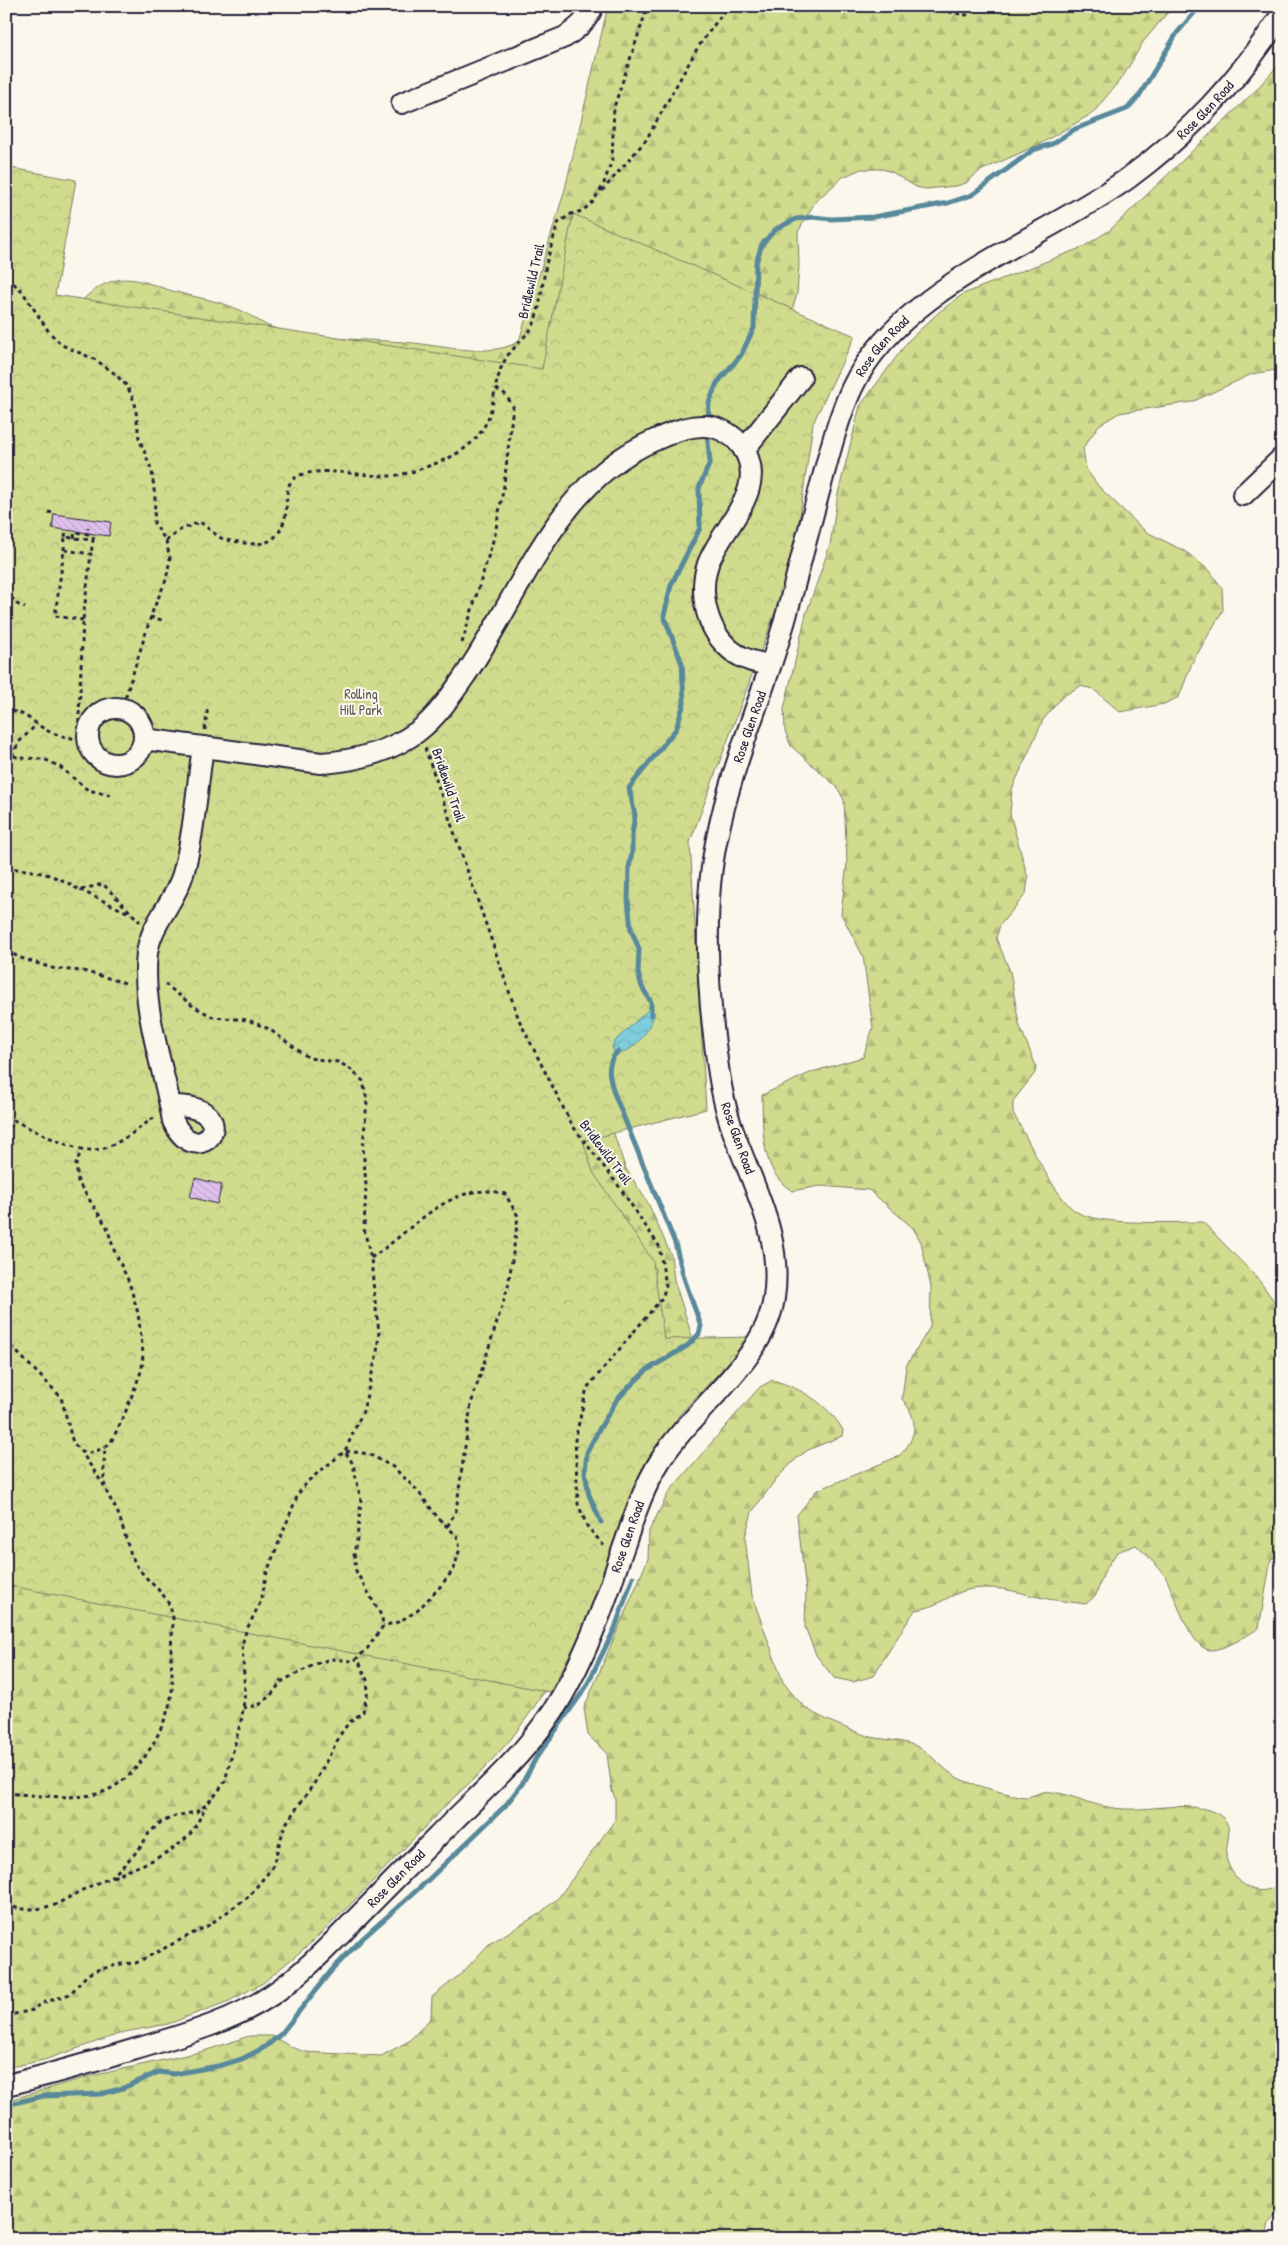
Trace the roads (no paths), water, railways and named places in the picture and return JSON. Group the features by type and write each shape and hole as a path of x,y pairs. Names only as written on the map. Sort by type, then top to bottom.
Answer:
{"street":[{"path":"402,103 566,37 580,27 589,16 593,6"},
{"name":"Rose Glen Road","path":"6,2085 75,2067 218,2022 248,2009 272,1995 306,1967 490,1785 544,1726 577,1668 593,1630 643,1492 659,1462 691,1419 757,1344 768,1323 773,1303 776,1275 771,1235 761,1200 733,1132 724,1101 720,1077 712,1008 709,932 711,870 718,830 735,769 783,628 841,416 866,363 888,334 907,316 937,294 1095,201 1161,152 1192,125 1223,92 1265,40 1282,14"},
{"path":"744,450 801,378"},
{"path":"144,739 329,763 343,762 384,750 419,731 438,711 478,656 545,542 581,492 604,471 629,453 666,435 700,426 720,429 738,442 744,450 751,474 744,502 708,564 704,578 704,604 716,632 726,644 748,660 770,665"},
{"path":"1243,495 1282,458"},
{"path":"112,707 129,711 141,723 144,739 141,749 135,756 126,762 117,764 107,763 98,758 83,740 96,716 112,707"},
{"path":"171,1106 160,1063 148,993 147,952 152,935 183,875 203,747"}],"water":[{"path":"648,1010 652,1010 655,1013 645,1034 635,1045 623,1053 615,1055 612,1046 617,1039"}],"waterway":[{"path":"708,423 709,403 717,383 741,355 754,328 756,263 762,244 776,229 796,219 813,217 831,219 873,217 948,203 972,195 1033,150 1052,144 1075,129 1127,109 1139,96 1177,33 1200,6"},
{"path":"651,1015 651,1002 642,987 638,973 639,949 631,929 628,900 629,868 635,815 629,788 676,729 684,703 682,664 664,616 671,585 700,528 699,488 710,462 707,432"},
{"path":"601,1522 589,1495 585,1472 587,1452 616,1401 647,1370 687,1346 699,1334 701,1326 684,1278 675,1243 614,1093 609,1070 611,1061 618,1051"},
{"path":"6,2105 43,2096 101,2094 123,2088 159,2072 174,2074 218,2066 242,2059 265,2047 281,2034 331,1971 363,1938 426,1882 505,1806 522,1784 536,1758 586,1687 615,1628 633,1577"}],"park label":[{"name":"Rolling Hill Park","path":"361,702"}]}
